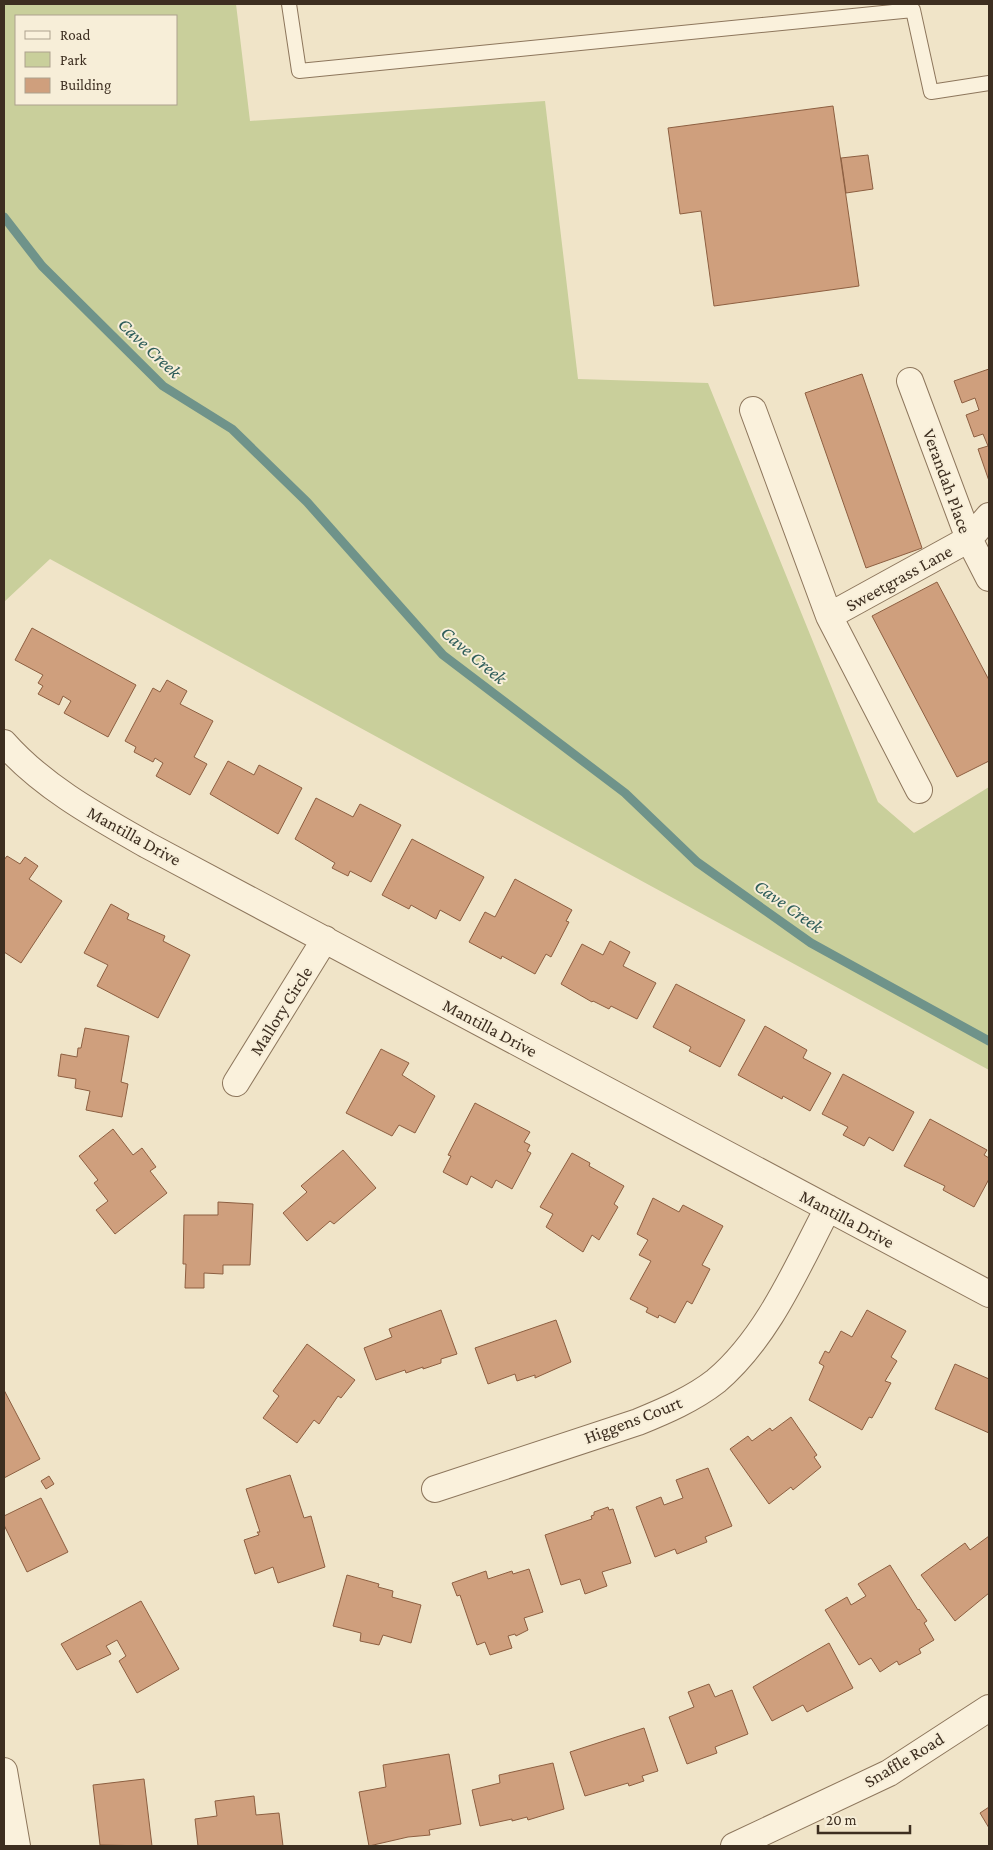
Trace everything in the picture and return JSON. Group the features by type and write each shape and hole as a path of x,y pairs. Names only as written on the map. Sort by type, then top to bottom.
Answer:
{"street":[{"name":"Verandah Place","path":"910,382 979,539 989,578"},
{"path":"753,410 829,616 919,790"},
{"name":"Sweetgrass Lane","path":"829,616 979,539 989,516"},
{"name":"Mantilla Drive","path":"4,743 42,779 84,809 989,1294"},
{"name":"Mallory Circle","path":"236,1083 326,939"},
{"name":"Higgens Court","path":"435,1489 638,1422 669,1409 715,1382 735,1363 755,1338 781,1297 828,1208"},
{"name":"Snaffle Road","path":"737,1846 889,1773 989,1708"},
{"path":"4,1771 17,1846"}],"lane":[{"path":"289,4 299,72 913,10 931,92 989,83"}],"green space":[{"path":"4,4 236,4 250,121 545,101 578,379 708,383 878,802 914,833 989,787 989,1070 50,559 4,602"}],"building":[{"path":"833,106 859,286 714,306 701,211 680,214 668,128"},
{"path":"868,155 873,189 846,193 841,158"},
{"path":"989,369 989,481 978,449 988,446 983,434 974,437 966,415 979,410 975,398 962,403 954,381"},
{"path":"862,374 922,548 866,568 805,393"},
{"path":"937,582 989,680 989,761 957,777 872,616"},
{"path":"32,628 136,685 108,737 64,713 71,701 63,696 59,705 38,694 43,686 38,683 43,675 15,660"},
{"path":"167,680 187,691 180,704 213,721 194,757 207,764 190,795 156,776 163,763 155,758 153,762 134,752 136,747 125,741 153,688 160,692"},
{"path":"228,761 254,775 259,765 302,788 278,834 210,794"},
{"path":"316,798 353,817 360,804 401,825 371,882 350,871 348,876 332,868 335,863 295,839"},
{"path":"412,839 484,877 460,921 440,910 436,919 411,905 409,909 382,895"},
{"path":"7,856 20,864 25,857 38,866 29,879 62,901 21,963 4,952 4,860"},
{"path":"515,879 572,910 566,921 569,922 551,957 546,954 535,974 502,956 501,959 469,942 485,912 495,917"},
{"path":"111,904 129,914 127,919 165,936 163,941 190,955 158,1018 97,986 108,965 84,953"},
{"path":"610,941 630,952 623,966 656,983 637,1019 611,1006 609,1009 592,1002 561,984 582,944 603,955"},
{"path":"676,984 745,1020 720,1067 689,1051 691,1047 653,1027"},
{"path":"765,1026 807,1050 803,1058 831,1073 810,1111 783,1096 782,1099 738,1075"},
{"path":"85,1028 129,1036 121,1082 128,1084 122,1117 86,1110 90,1091 75,1088 76,1079 58,1076 61,1054 77,1057"},
{"path":"381,1049 409,1063 402,1075 435,1096 415,1133 399,1125 392,1136 346,1113"},
{"path":"843,1074 914,1112 893,1151 869,1137 864,1146 843,1135 848,1127 822,1114"},
{"path":"475,1103 530,1132 524,1142 530,1145 527,1151 531,1153 512,1189 496,1180 492,1188 471,1176 467,1185 443,1172 451,1156 448,1155"},
{"path":"930,1119 987,1150 984,1155 989,1158 989,1179 974,1207 943,1190 945,1186 904,1166"},
{"path":"113,1129 133,1155 142,1148 156,1167 150,1171 167,1193 115,1234 96,1210 108,1201 94,1183 98,1180 79,1156"},
{"path":"343,1150 376,1188 334,1224 330,1221 307,1241 283,1213 307,1192 301,1186"},
{"path":"572,1153 590,1163 589,1166 624,1186 614,1204 618,1207 599,1240 592,1235 583,1252 546,1227 553,1214 540,1207"},
{"path":"653,1198 679,1212 683,1205 723,1226 702,1265 710,1269 692,1304 687,1301 675,1323 659,1315 658,1318 646,1312 648,1308 630,1299 651,1261 639,1255 648,1240 637,1234"},
{"path":"218,1202 253,1204 250,1265 223,1265 223,1274 204,1273 204,1288 185,1288 186,1264 183,1264 184,1215 218,1215"},
{"path":"441,1310 457,1354 441,1359 441,1363 423,1369 423,1367 406,1373 405,1370 376,1380 364,1348 392,1337 389,1329"},
{"path":"867,1310 906,1331 891,1357 897,1361 885,1381 891,1383 872,1418 869,1417 862,1430 809,1400 824,1366 819,1363 825,1351 829,1353 841,1331 852,1337"},
{"path":"556,1320 571,1362 535,1378 535,1375 517,1381 515,1374 488,1384 475,1348"},
{"path":"307,1344 355,1380 341,1398 338,1396 319,1424 314,1420 297,1443 263,1418 279,1396 273,1391"},
{"path":"955,1364 989,1379 989,1433 935,1409"},
{"path":"4,1390 40,1459 4,1478"},
{"path":"791,1417 817,1455 814,1457 821,1467 793,1490 791,1487 769,1504 730,1449 748,1436 752,1441 770,1428 772,1431"},
{"path":"708,1468 732,1526 705,1537 707,1542 677,1554 675,1549 655,1557 636,1507 661,1497 664,1505 683,1498 676,1480"},
{"path":"290,1475 304,1518 311,1516 325,1567 278,1583 273,1567 255,1574 244,1540 259,1535 257,1532 260,1532 246,1489"},
{"path":"49,1476 54,1484 46,1489 41,1481"},
{"path":"41,1498 68,1552 27,1572 4,1525 4,1516"},
{"path":"608,1507 609,1510 613,1509 631,1563 602,1572 607,1586 585,1594 580,1579 561,1585 545,1535 592,1519 591,1516 594,1515 594,1512"},
{"path":"989,1536 989,1593 955,1621 921,1575 965,1543 970,1550"},
{"path":"890,1565 927,1621 924,1623 934,1640 919,1649 921,1653 899,1665 897,1661 880,1672 871,1658 859,1665 825,1610 847,1597 851,1605 866,1596 858,1584"},
{"path":"529,1569 543,1612 524,1618 528,1630 516,1636 515,1634 508,1636 512,1648 490,1655 485,1642 477,1645 460,1595 457,1596 452,1583 486,1571 488,1579 512,1571 513,1574"},
{"path":"347,1575 379,1584 378,1587 393,1591 392,1597 421,1605 411,1643 383,1635 379,1645 360,1641 361,1633 333,1626"},
{"path":"141,1601 179,1669 137,1693 119,1661 126,1656 117,1640 106,1646 111,1654 77,1670 61,1644"},
{"path":"829,1643 853,1688 807,1712 803,1705 772,1721 753,1687"},
{"path":"709,1684 715,1697 732,1690 748,1734 715,1747 717,1753 687,1764 669,1717 694,1707 688,1692"},
{"path":"644,1728 658,1771 642,1776 644,1781 629,1786 628,1783 585,1796 570,1752"},
{"path":"449,1754 461,1824 429,1830 430,1835 408,1837 369,1846 359,1792 386,1787 383,1765"},
{"path":"553,1763 564,1809 528,1820 527,1817 480,1826 472,1790 500,1783 499,1775"},
{"path":"144,1779 152,1846 100,1845 93,1785"},
{"path":"254,1796 256,1815 279,1813 283,1846 198,1846 195,1819 217,1816 215,1801"},
{"path":"989,1807 989,1828 980,1813"}],"waterway":[{"name":"Cave Creek","path":"4,217 42,266 163,386 232,429 307,502 443,655 625,793 697,862 811,943 989,1041"}]}
